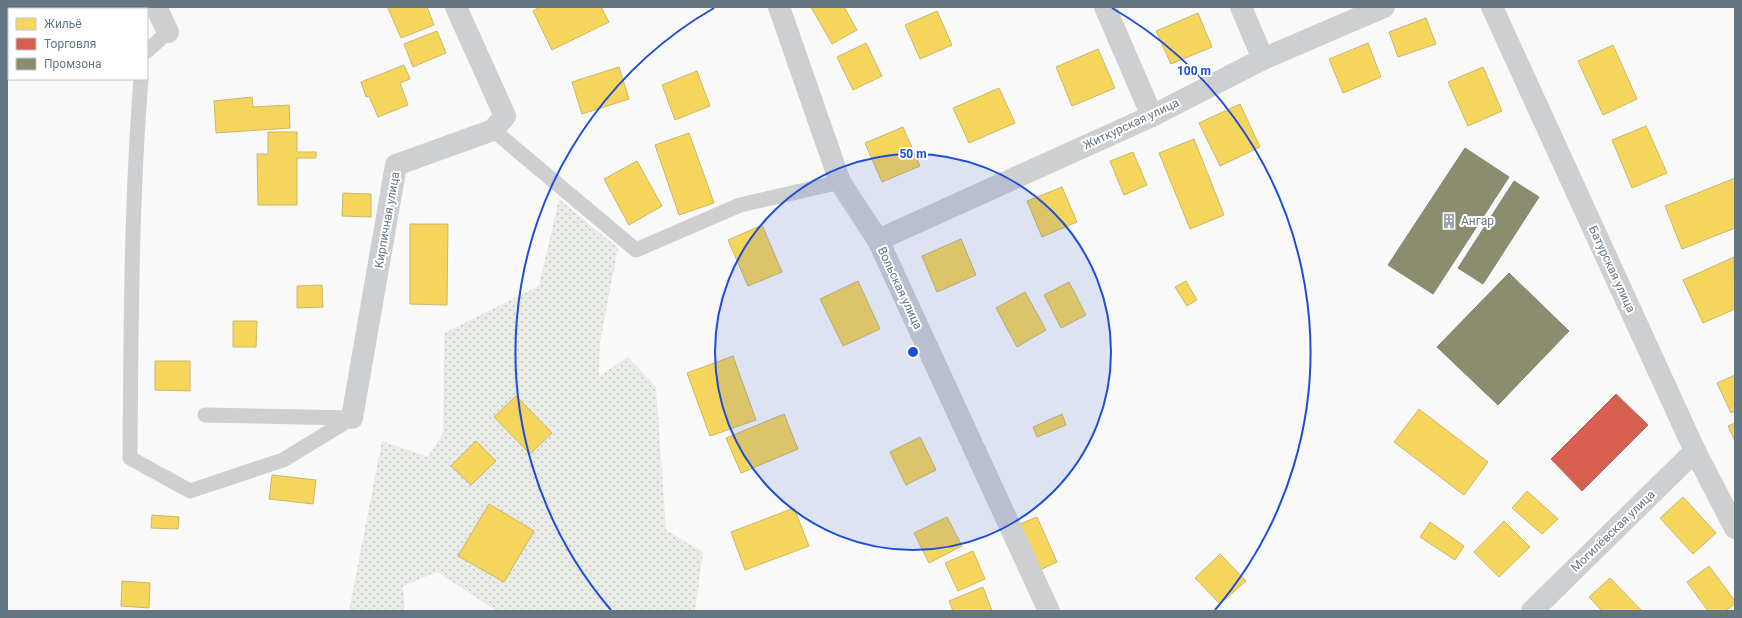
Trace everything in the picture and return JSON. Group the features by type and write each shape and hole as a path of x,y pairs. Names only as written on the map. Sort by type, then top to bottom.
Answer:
{"street":[{"path":"156,7 168,32"},
{"path":"456,7 504,116 493,130"},
{"name":"Вольская улица","path":"779,7 840,182 878,240 1049,611"},
{"path":"1105,7 1152,116"},
{"path":"1241,7 1263,59"},
{"name":"Житкурская улица","path":"878,240 1152,116 1263,59 1384,7"},
{"name":"Батурская улица","path":"1492,7 1695,451 1735,528"},
{"name":"Кирпичная улица","path":"352,418 396,165 493,130"},
{"name":"Могилёвская улица","path":"1532,611 1695,451"}],"lane":[{"path":"148,51 168,32"},
{"path":"141,80 131,259 130,458 190,491 284,460 352,418"},
{"path":"493,130 636,250 740,205 840,182"},
{"path":"205,415 352,418"}],"shaded area":[{"path":"559,199 618,248 600,342 599,376 628,357 656,387 666,530 703,552 695,611 497,611 437,572 403,586 405,611 349,611 382,441 428,457 443,433 444,333 539,286"}],"building: Жильё":[{"path":"84,7 109,7 106,8"},
{"path":"427,7 434,25 401,38 388,8"},
{"path":"540,7 601,7 609,22 552,50 533,11"},
{"path":"811,7 844,7 857,30 832,44"},
{"path":"937,11 952,45 920,59 905,25"},
{"path":"1198,13 1212,47 1171,64 1156,31"},
{"path":"1426,18 1436,44 1398,57 1389,32"},
{"path":"437,31 446,53 413,67 404,44"},
{"path":"866,43 882,76 853,90 837,57"},
{"path":"1368,43 1381,77 1343,93 1329,59"},
{"path":"1613,45 1637,99 1603,115 1578,61"},
{"path":"1098,49 1115,88 1072,106 1056,67"},
{"path":"404,65 410,79 400,83 408,105 378,117 369,96 366,97 361,82"},
{"path":"619,67 629,99 582,114 572,82"},
{"path":"1483,67 1502,111 1468,126 1448,82"},
{"path":"697,71 710,106 675,120 662,85"},
{"path":"999,88 1015,123 969,143 953,108"},
{"path":"252,97 253,107 289,105 290,128 216,133 214,101"},
{"path":"1240,104 1260,147 1220,166 1199,123"},
{"path":"1646,126 1667,173 1632,188 1612,140"},
{"path":"903,127 920,166 882,182 865,143"},
{"path":"268,132 297,132 297,152 316,152 316,158 297,158 297,205 258,205 257,154 268,154"},
{"path":"689,133 714,203 679,215 655,145"},
{"path":"1194,139 1224,215 1190,229 1159,153"},
{"path":"1133,152 1147,185 1124,195 1110,161"},
{"path":"637,161 662,206 629,225 604,179"},
{"path":"1735,178 1735,228 1682,249 1665,206"},
{"path":"1062,187 1077,222 1042,237 1027,201"},
{"path":"343,193 371,194 371,217 342,216"},
{"path":"410,224 448,224 447,305 410,304"},
{"path":"762,225 782,272 748,286 728,240"},
{"path":"961,239 976,275 937,292 922,256"},
{"path":"1734,257 1735,309 1703,323 1683,280"},
{"path":"858,281 880,329 843,346 820,299"},
{"path":"1186,281 1197,300 1187,306 1175,287"},
{"path":"1069,282 1086,315 1061,328 1044,295"},
{"path":"322,285 323,307 297,308 297,286"},
{"path":"1025,292 1046,330 1017,347 996,308"},
{"path":"233,321 257,321 256,347 233,347"},
{"path":"733,356 756,420 710,436 687,373"},
{"path":"155,361 190,361 190,391 155,390"},
{"path":"1735,375 1735,411 1731,413 1717,383"},
{"path":"516,396 552,433 530,454 494,417"},
{"path":"1419,409 1488,462 1464,495 1394,442"},
{"path":"784,414 798,449 741,473 726,438"},
{"path":"1062,414 1066,425 1037,437 1033,427"},
{"path":"1735,423 1735,441 1728,426"},
{"path":"920,437 936,470 906,485 890,452"},
{"path":"476,441 496,461 471,485 451,466"},
{"path":"272,475 316,480 313,504 269,499"},
{"path":"1527,491 1558,519 1542,534 1512,508"},
{"path":"1683,497 1716,533 1693,554 1660,518"},
{"path":"489,504 534,531 504,582 458,556"},
{"path":"794,508 809,546 745,570 731,532"},
{"path":"152,515 179,517 178,529 151,528"},
{"path":"947,517 962,546 929,563 914,533"},
{"path":"1037,517 1057,562 1040,570 1020,524"},
{"path":"1504,521 1530,547 1499,577 1474,552"},
{"path":"1430,522 1464,546 1455,560 1420,537"},
{"path":"973,551 985,579 958,591 945,563"},
{"path":"1220,554 1246,581 1220,604 1195,578"},
{"path":"1709,566 1735,601 1735,604 1725,611 1708,611 1687,582"},
{"path":"1610,578 1642,611 1602,611 1589,597"},
{"path":"122,581 150,583 149,608 121,606"},
{"path":"983,587 992,611 953,611 949,601"}],"building: Торговля":[{"path":"1616,394 1648,425 1582,491 1551,459"}],"building: Промзона":[{"name":"Ангар","path":"1465,148 1509,177 1433,294 1388,265"},
{"path":"1514,181 1539,197 1483,284 1458,268"},
{"path":"1509,273 1569,331 1498,405 1437,347"}],"place":[{"name":"Ангар","path":"1449,221"}]}
